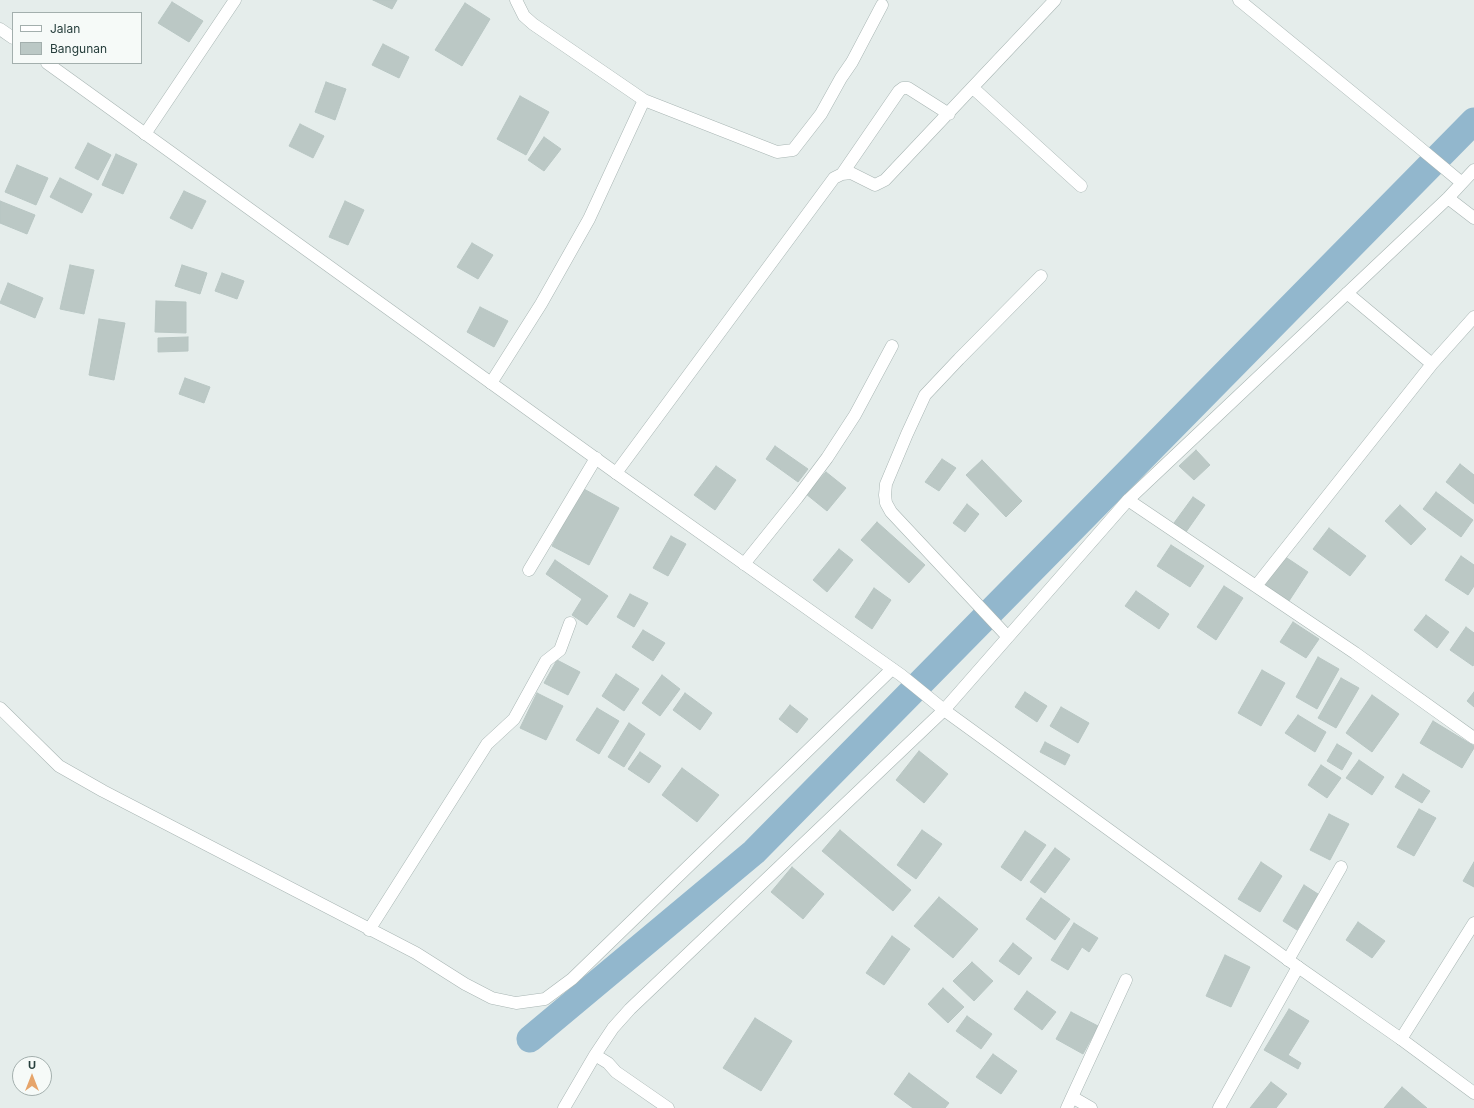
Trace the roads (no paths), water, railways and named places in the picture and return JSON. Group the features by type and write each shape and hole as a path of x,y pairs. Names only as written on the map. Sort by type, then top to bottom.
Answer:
{"street":[{"path":"145,134 235,0"},
{"path":"516,0 524,16 533,24 644,100 777,152 793,150 821,114 841,78 852,62 882,5"},
{"path":"616,473 834,178 842,174 851,173 875,185 885,180 949,114 1055,0"},
{"path":"1239,0 1462,183"},
{"path":"0,29 12,37"},
{"path":"48,64 616,473 897,672 944,710 1474,1093"},
{"path":"842,174 899,91 903,88 908,88 949,114"},
{"path":"973,88 1080,186"},
{"path":"491,383 541,304 589,219 644,100"},
{"path":"564,1108 594,1055 613,1028 630,1009 944,710 1128,500 1448,198 1474,170"},
{"path":"1448,198 1474,218"},
{"path":"1008,637 891,512 886,503 886,484 925,395 1041,276"},
{"path":"1347,293 1432,364"},
{"path":"1256,586 1432,364 1474,317"},
{"path":"744,564 827,458 855,415 892,346"},
{"path":"529,570 596,458"},
{"path":"1128,500 1355,653 1474,738"},
{"path":"369,930 487,744 514,719 546,661 560,650 570,623"},
{"path":"0,708 59,766 103,792 416,953 465,984 492,998 516,1004 545,999 572,979 897,672"},
{"path":"1218,1108 1341,867"},
{"path":"1401,1039 1474,923"},
{"path":"1091,1108 1069,1102 1126,980"},
{"path":"594,1055 608,1063 616,1072 668,1108"}],"waterway":[{"path":"530,1039 754,852 1474,121"}]}
